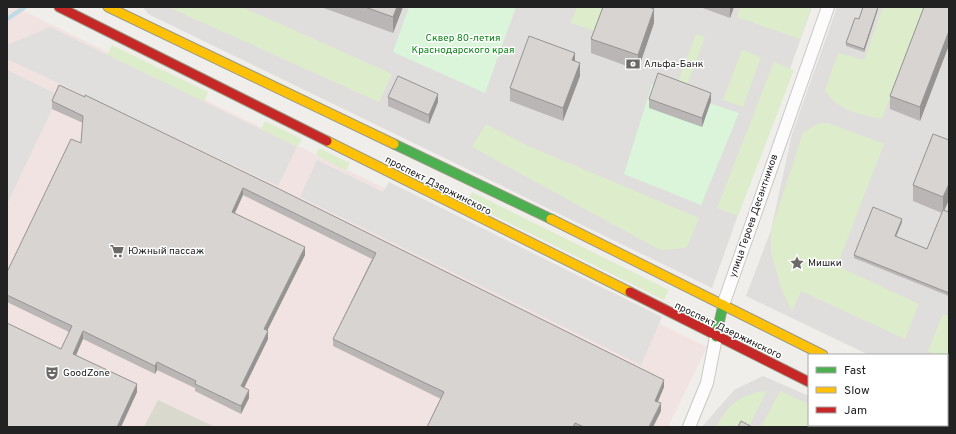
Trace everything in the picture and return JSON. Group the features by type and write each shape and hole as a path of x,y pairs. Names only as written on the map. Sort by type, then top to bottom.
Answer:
{"street":[{"name":"проспект Дзержинского","path":"59,7 73,10 716,337 808,382"},
{"name":"проспект Дзержинского","path":"108,7 290,96 462,176 821,354"},
{"name":"улица Героев Десантников","path":"688,427 706,383 723,305 828,7"}],"shaded area":[{"path":"7,7 16,7 707,347 668,427 7,427"},
{"path":"143,7 812,7 712,288 148,14"},
{"path":"837,7 949,7 949,393 948,354 867,354 746,296 771,230 792,134"},
{"path":"50,27 297,147 278,186 7,59 7,45"},
{"path":"7,70 59,95 7,204"},
{"path":"317,160 383,192 389,182 662,317 641,365 300,197"},
{"path":"763,376 808,396 808,426 879,427 702,427 734,390"},
{"path":"158,400 215,427 144,427"}],"green space":[{"path":"168,7 242,7 392,74 379,102"},
{"name":"Сквер 80-летия Краснодарского края","path":"409,7 516,7 485,93 393,52"},
{"path":"577,7 604,7 595,31 571,23"},
{"path":"741,7 811,7 800,39 737,17"},
{"path":"883,7 924,7 882,119 857,113 843,107 836,103 825,90 838,53 864,60"},
{"path":"696,34 705,37 686,88 677,84"},
{"path":"112,45 208,92 204,102 107,55"},
{"path":"742,50 761,57 743,107 723,100"},
{"path":"774,62 794,70 738,216 717,208"},
{"path":"652,84 739,113 701,205 624,174"},
{"path":"265,121 302,139 297,147 261,129"},
{"path":"828,123 884,144 837,266 919,304 905,339 801,291 792,312 782,290 771,253 771,230 803,133 817,124"},
{"path":"486,124 526,145 699,218 687,247 660,250 472,147"},
{"path":"319,148 350,163 346,171 316,155"},
{"path":"472,192 669,290 664,300 467,202"},
{"path":"943,314 949,316 949,362 948,354 934,354 928,351"},
{"path":"767,391 750,424 716,427 726,412 736,402 749,395"},
{"path":"780,391 808,404 808,426 859,427 761,427"}],"building":[{"path":"365,7 397,7 393,17"},
{"path":"603,7 649,7 654,9 638,55 591,39"},
{"path":"863,7 878,7 864,49 846,43 855,18 859,19"},
{"path":"924,7 949,7 949,31 920,107 890,96"},
{"path":"529,36 575,53 572,60 580,63 563,108 510,88"},
{"path":"658,73 711,93 702,118 649,99"},
{"path":"398,76 438,94 429,115 388,97"},
{"path":"59,85 85,97 85,95 273,186 664,380 655,401 661,403 649,427 584,427 575,423 573,427 427,427 444,392 333,339 376,253 243,188 232,212 305,247 264,329 268,331 241,386 249,390 241,406 195,384 196,381 157,362 155,366 83,331 73,354 137,384 117,427 7,427 7,323 61,349 72,326 7,295 7,272 71,139 81,143 83,116 52,101"},
{"path":"933,134 949,140 949,184 943,197 913,185"},
{"path":"873,207 902,219 895,236 927,249 943,210 949,212 949,293 854,255"},
{"path":"741,421 752,427 738,427"}],"waterway":[{"path":"7,19 25,7"}],"traffic: fast":[{"path":"394,144 551,219"},
{"path":"716,337 723,305"}],"traffic: slow":[{"path":"108,7 394,144"},
{"path":"327,141 630,292"},
{"path":"551,219 821,354"}],"traffic: jam":[{"path":"59,7 327,141"},
{"path":"630,292 808,381"}],"place":[{"name":"Альфа-Банк","path":"633,64"},
{"name":"Южный пассаж","path":"117,251"},
{"name":"Мишки","path":"797,263"},
{"name":"GoodZone","path":"52,373"}]}
